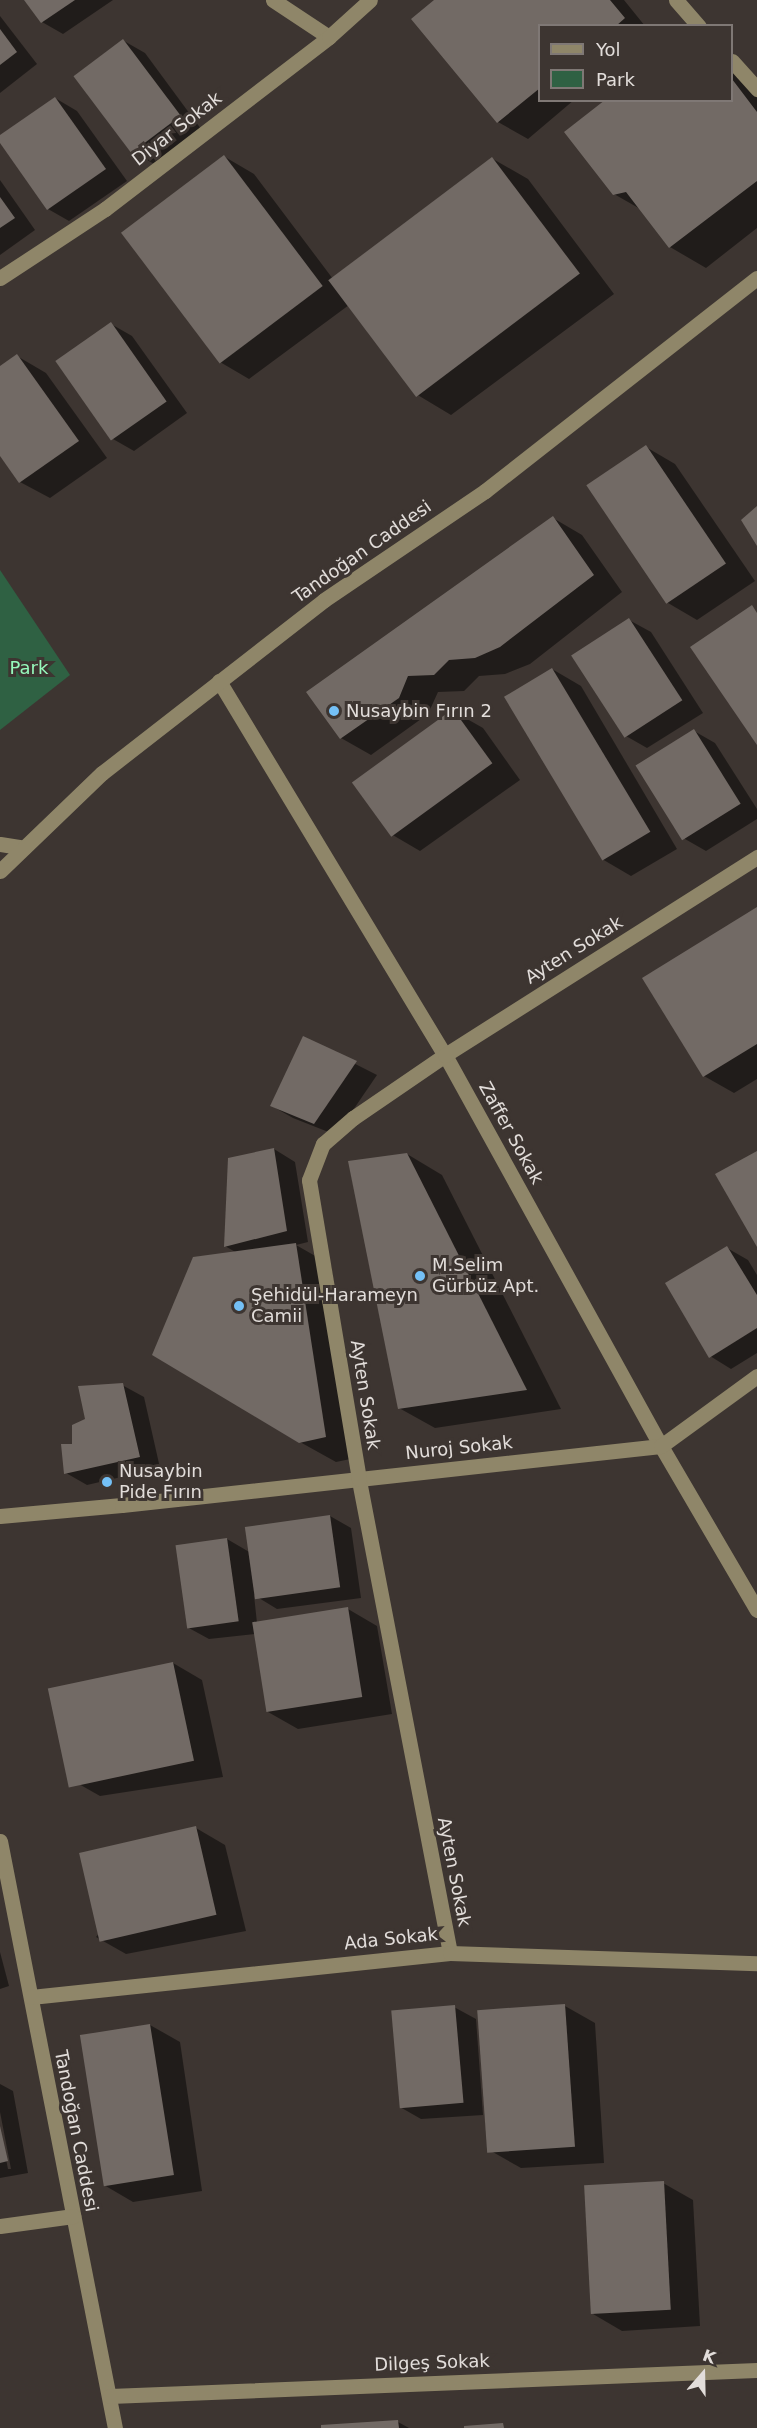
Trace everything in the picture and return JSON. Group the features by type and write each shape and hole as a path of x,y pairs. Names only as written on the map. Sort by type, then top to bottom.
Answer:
{"street":[{"path":"273,0 328,37"},
{"name":"Diyar Sokak","path":"0,278 105,209 328,37 370,0"},
{"path":"676,0 697,24"},
{"path":"733,62 757,89"},
{"name":"Tandoğan Caddesi","path":"0,871 102,773 219,681 324,600 485,491 757,278"},
{"name":"Zaffer Sokak","path":"219,681 445,1055 661,1446 757,1610"},
{"path":"0,844 24,848"},
{"name":"Ayten Sokak","path":"450,1953 359,1479 309,1180 323,1144 353,1118 445,1055 757,857"},
{"name":"Nuroj Sokak","path":"0,1516 122,1506 661,1446 757,1376"},
{"name":"Tandoğan Caddesi","path":"0,1841 115,2428"},
{"name":"Ada Sokak","path":"30,1997 450,1953 757,1963"},
{"path":"0,2226 73,2216"},
{"name":"Dilgeş Sokak","path":"110,2396 757,2370"}],"green space":[{"name":"Park","path":"0,570 70,675 0,730"}],"building":[{"path":"24,0 75,0 41,23"},
{"path":"434,0 610,0 625,18 618,24 538,24 538,90 497,123 411,19"},
{"path":"0,29 17,52 0,65"},
{"path":"123,39 181,116 131,153 73,76"},
{"path":"733,80 757,112 757,181 669,248 626,192 613,195 564,132 602,102 733,102"},
{"path":"55,97 106,169 47,210 0,143 0,135"},
{"path":"224,155 323,286 220,364 121,233"},
{"path":"492,157 580,274 416,397 328,280"},
{"path":"0,197 15,218 0,228"},
{"path":"111,322 167,401 111,440 55,361"},
{"path":"17,354 79,441 19,483 0,456 0,366"},
{"path":"646,445 726,564 666,604 586,485"},
{"path":"757,506 757,546 741,520"},
{"path":"553,516 594,575 500,647 475,658 449,660 434,675 408,676 399,698 340,739 306,692"},
{"path":"752,605 757,613 757,745 690,647"},
{"path":"629,618 682,700 625,738 571,656"},
{"path":"552,668 650,832 602,861 504,697"},
{"path":"453,709 492,763 391,837 352,782"},
{"path":"694,729 741,804 682,840 635,766"},
{"path":"757,907 757,1044 703,1077 642,978"},
{"path":"303,1036 357,1061 314,1124 270,1106"},
{"path":"274,1148 287,1231 224,1247 228,1158"},
{"path":"757,1151 757,1247 715,1174"},
{"name":"M.Selim Gürbüz Apt.","path":"407,1153 527,1390 398,1409 348,1161"},
{"name":"Şehidül-Harameyn Camii","path":"296,1243 326,1437 299,1443 152,1355 193,1257"},
{"path":"727,1246 757,1295 757,1328 709,1358 665,1283"},
{"path":"123,1383 140,1457 64,1474 61,1444 72,1444 72,1425 85,1419 78,1386"},
{"path":"330,1515 340,1587 255,1599 245,1527"},
{"path":"227,1538 239,1621 187,1628 176,1545"},
{"path":"348,1607 362,1697 266,1712 252,1622"},
{"path":"173,1662 194,1761 69,1787 48,1689"},
{"path":"196,1826 216,1915 100,1942 79,1853"},
{"path":"565,2004 575,2147 487,2153 477,2010"},
{"path":"455,2005 464,2103 400,2108 391,2011"},
{"path":"150,2024 174,2175 104,2186 80,2035"},
{"path":"0,2126 8,2161 0,2163"},
{"path":"664,2181 671,2310 591,2314 584,2185"},
{"path":"398,2420 399,2428 321,2428 321,2425"},
{"path":"503,2423 504,2428 464,2428 464,2426"}],"place":[{"name":"Nusaybin Fırın 2","path":"334,711"},
{"name":"M.Selim Gürbüz Apt.","path":"420,1276"},
{"name":"Şehidül-Harameyn Camii","path":"239,1306"},
{"name":"Nusaybin Pide Fırın","path":"107,1482"}]}
